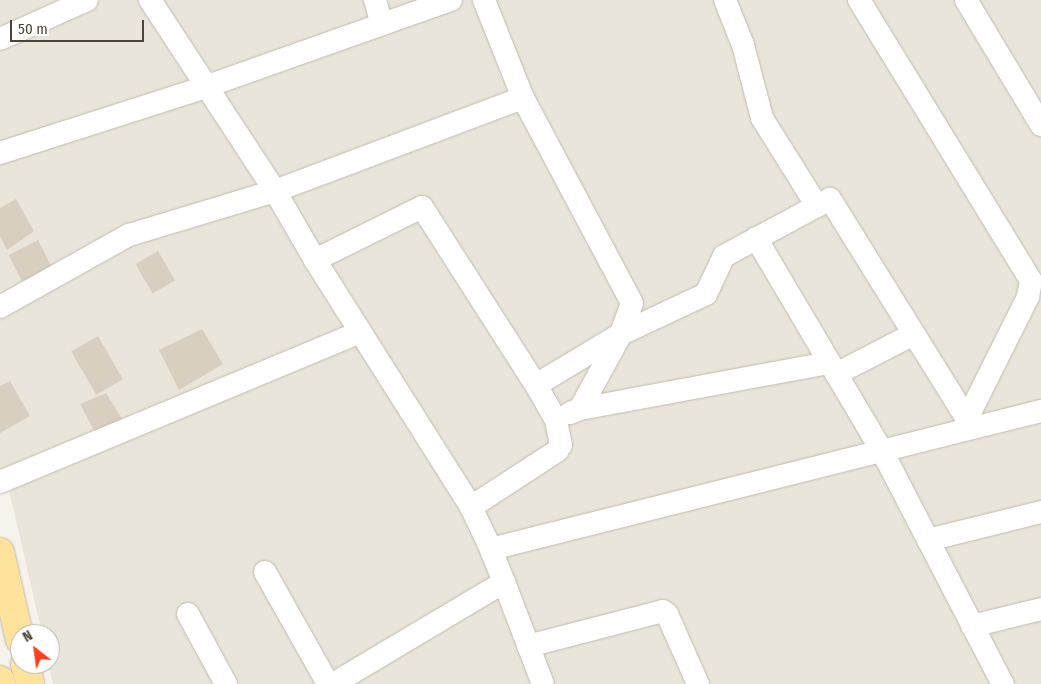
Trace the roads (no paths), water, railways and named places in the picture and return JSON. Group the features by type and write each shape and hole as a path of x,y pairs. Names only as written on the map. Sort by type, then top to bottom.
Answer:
{"main road":[{"path":"0,552 16,624"},
{"path":"0,680 1,684"}],"street":[{"path":"0,40 87,0"},
{"path":"150,0 205,87 275,191 315,260 471,507 491,549 543,684"},
{"path":"375,0 382,24"},
{"path":"0,153 205,87 451,0"},
{"path":"484,0 523,98 631,300 632,306 621,334 580,409"},
{"path":"725,0 742,45 762,118 817,206"},
{"path":"859,0 1031,281 1028,297 970,423"},
{"path":"966,0 1041,125"},
{"path":"0,307 130,235 275,191 523,98"},
{"path":"536,385 621,334 706,294 724,256 830,199 912,335 970,423"},
{"path":"315,260 422,207 536,385 556,420 562,438 556,451 471,507"},
{"path":"756,238 882,450 1003,684"},
{"path":"0,482 360,332"},
{"path":"556,420 580,409 832,368 912,335"},
{"path":"491,549 882,450 970,423 1041,411"},
{"path":"928,540 1041,512"},
{"path":"265,572 328,684"},
{"path":"333,684 504,582"},
{"path":"972,626 1041,610"},
{"path":"528,646 663,611 667,614 698,684"},
{"path":"188,614 226,684"}]}
